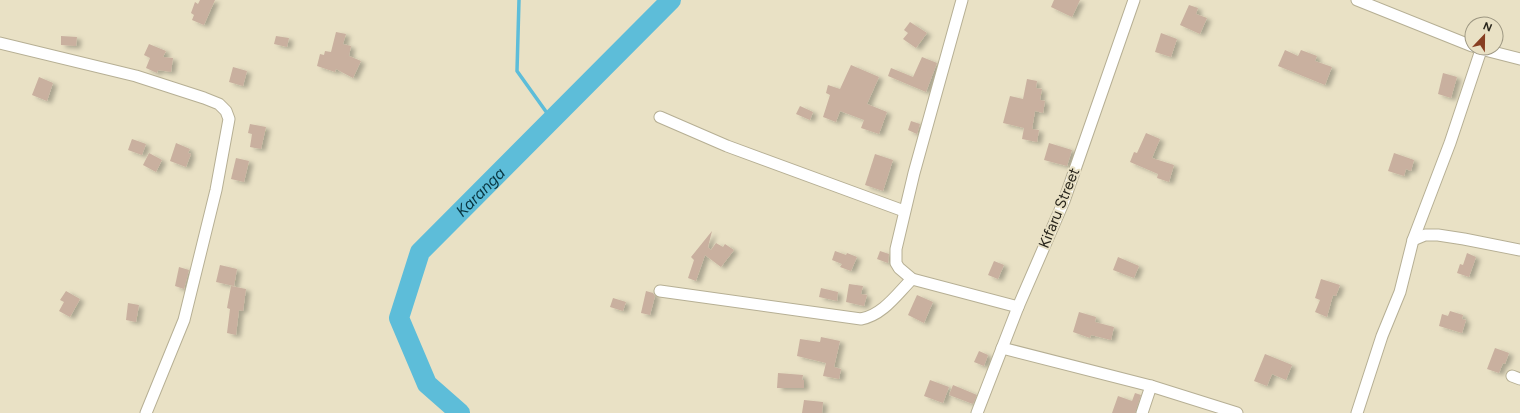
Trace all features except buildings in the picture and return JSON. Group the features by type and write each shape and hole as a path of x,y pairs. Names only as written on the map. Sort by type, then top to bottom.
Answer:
{"street":[{"path":"962,0 904,211 896,249 896,263 899,268 912,279 1018,307"},
{"name":"Kifaru Street","path":"977,413 1018,307 1064,201 1134,0"},
{"path":"1357,0 1464,43"},
{"path":"0,43 136,76 204,98 219,104 226,111 229,119 216,190 184,320 146,413"},
{"path":"1504,55 1520,59"},
{"path":"1357,413 1382,336 1400,292 1413,240 1450,143 1475,56"},
{"path":"660,117 727,146 904,211"},
{"path":"1413,240 1425,235 1438,235 1520,250"},
{"path":"660,291 861,319 874,316 882,310 912,279"},
{"path":"1002,348 1151,386 1237,413"},
{"path":"1142,413 1151,386"}],"waterway":[{"path":"519,0 517,71 552,120"},
{"name":"Karanga","path":"460,413 427,384 399,318 420,252 671,0"}]}
